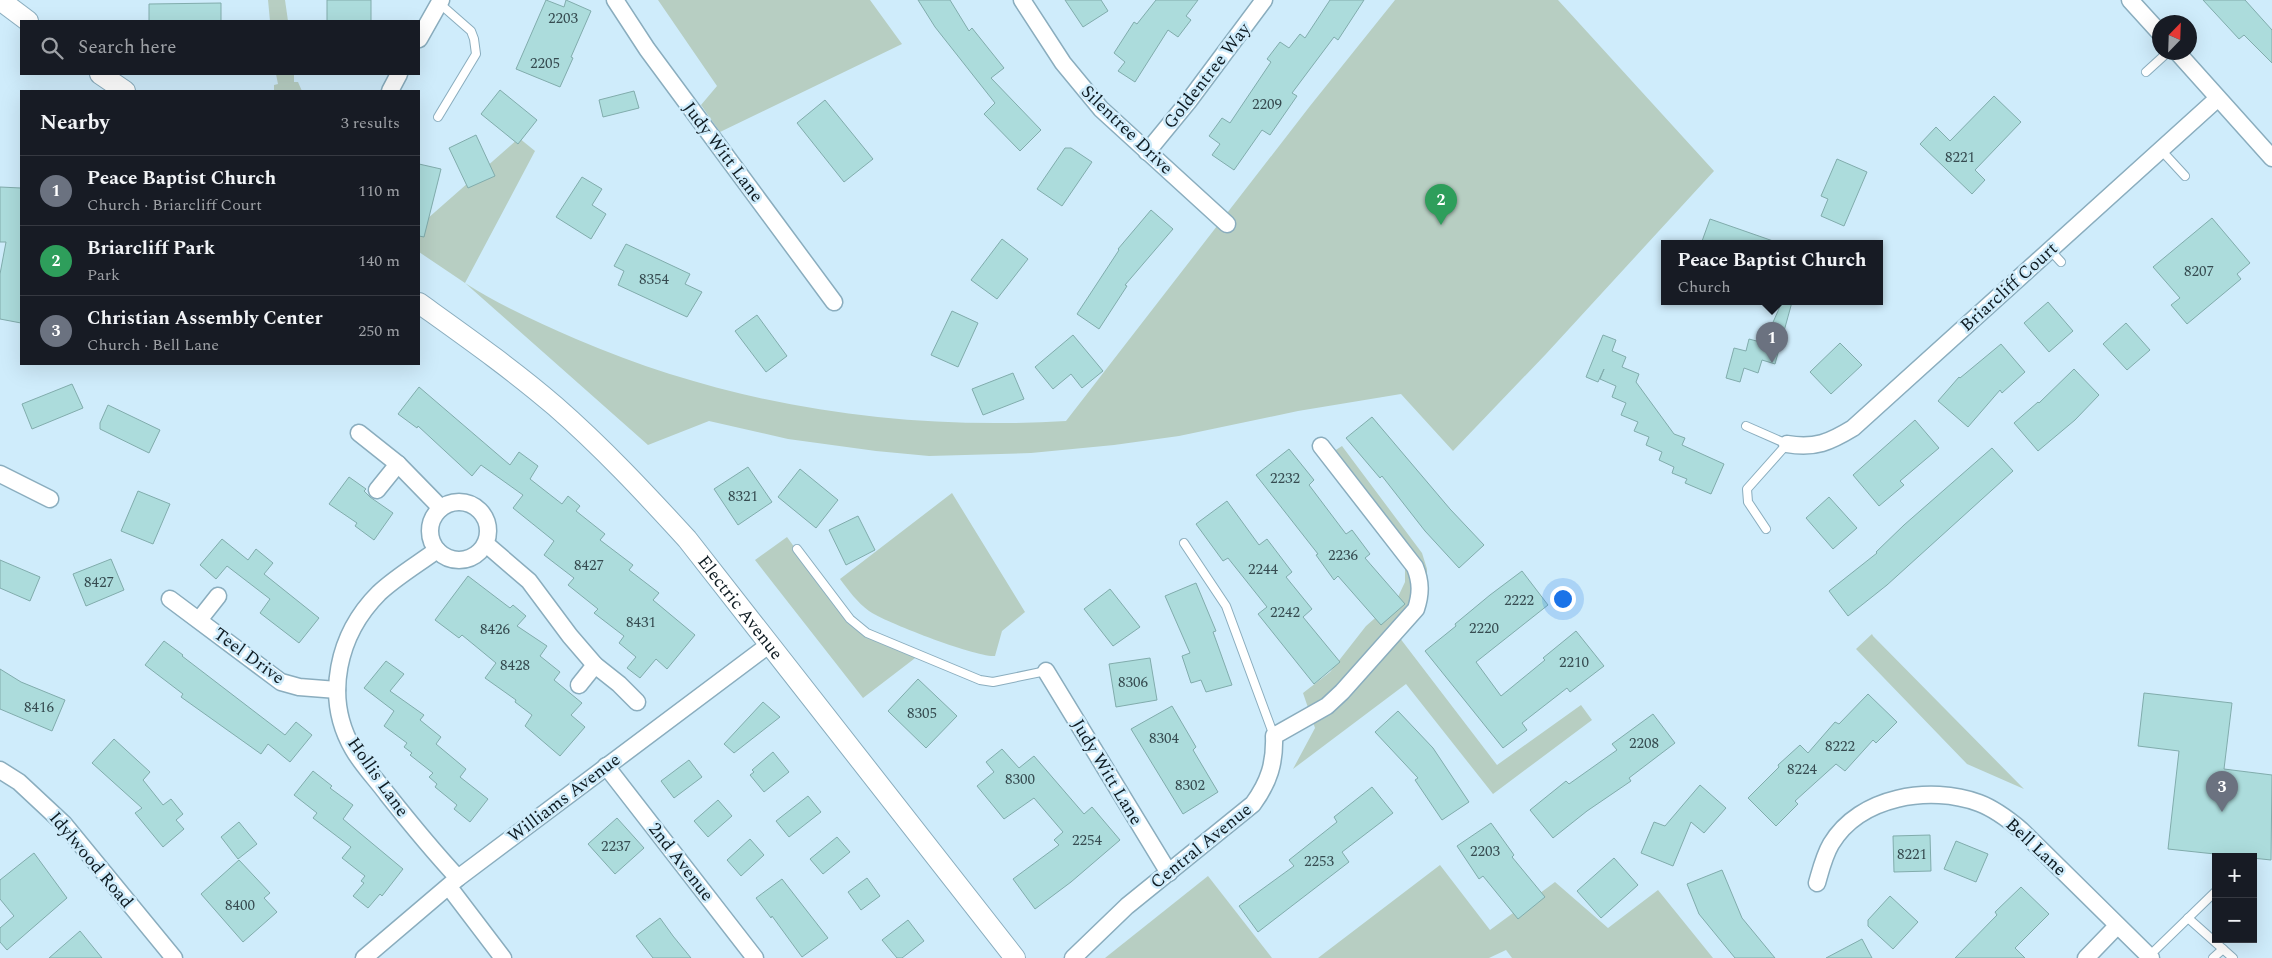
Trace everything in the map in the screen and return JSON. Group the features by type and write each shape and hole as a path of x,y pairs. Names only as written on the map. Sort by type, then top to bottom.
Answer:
{"street":[{"path":"0,0 27,20"},
{"name":"Judy Witt Lane","path":"615,0 652,57 834,302"},
{"name":"Silentree Drive","path":"1022,0 1078,83 1101,109 1227,224"},
{"name":"Goldentree Way","path":"1147,152 1188,102 1264,0"},
{"path":"2130,0 2152,24"},
{"path":"420,37 440,2"},
{"path":"2183,60 2272,158"},
{"path":"101,75 123,90"},
{"path":"391,90 398,75"},
{"name":"Briarcliff Court","path":"1787,444 1804,447 1816,445 1833,440 1853,428 2217,99"},
{"name":"Electric Avenue","path":"420,303 496,358 555,406 625,472 687,539 1015,958"},
{"path":"359,433 398,464 441,508"},
{"path":"1274,736 1327,706 1342,692 1412,616 1421,594 1420,577 1415,567 1321,446"},
{"path":"378,490 398,464"},
{"path":"0,474 50,499"},
{"path":"458,502 466,502 481,512 489,527 486,544 472,558 453,560 437,550 430,532 435,514 441,508 458,502"},
{"path":"486,544 529,581 570,636 595,665 619,684 637,702"},
{"name":"Hollis Lane","path":"437,550 379,593 363,612 346,641 338,666 337,690 342,723 353,749 453,883 503,958"},
{"path":"200,620 218,596"},
{"name":"Teel Drive","path":"170,599 281,682 298,688 337,690"},
{"name":"Williams Avenue","path":"364,958 453,883 770,644"},
{"path":"579,685 595,665"},
{"name":"Judy Witt Lane","path":"1046,671 1169,873"},
{"name":"Central Avenue","path":"1073,958 1127,906 1253,804 1264,789 1272,770 1274,736"},
{"name":"2nd Avenue","path":"606,766 755,958"},
{"name":"Idylwood Road","path":"0,770 19,782 64,824 174,958"},
{"name":"Bell Lane","path":"1817,883 1822,863 1832,843 1845,826 1862,814 1883,803 1908,796 1933,794 1955,796 1980,804 2003,815 2021,830 2150,957"},
{"path":"2086,958 2117,926"}],"lane":[{"path":"438,117 476,54 471,31 440,2"},
{"path":"2146,72 2159,60"},
{"path":"2161,150 2186,176"},
{"path":"2050,250 2061,262"},
{"path":"1746,426 1787,444 1747,489 1748,502 1766,529"},
{"path":"1184,543 1226,606 1274,736"},
{"path":"797,549 850,619 867,633 980,680 993,682 1046,671"},
{"path":"2150,957 2212,895"},
{"path":"2188,918 2233,958"},
{"path":"2213,958 2223,948"}],"green space":[{"path":"268,0 285,0 288,20 270,20"},
{"path":"658,0 870,0 902,44 720,132 701,105 717,86"},
{"path":"1395,0 1558,0 1714,171 1546,354 1453,451 1401,394 1298,411 1179,436 1114,445 1031,453 929,456 876,451 788,439 709,421 648,445 465,283 491,299 576,339 635,362 755,397 816,409 940,422 1066,421 1310,106"},
{"path":"276,75 294,75 294,82 298,82 302,90 274,90 274,85 278,84"},
{"path":"519,138 535,151 465,283 420,253 420,215 427,219"},
{"path":"1342,446 1422,553 1427,569 1427,582 1393,629 1497,765 1581,705 1592,720 1493,794 1406,684 1293,769 1315,728 1303,693 1330,672 1366,626 1397,599 1405,582 1405,566 1325,457"},
{"path":"952,493 1025,612 1002,631 995,656 952,646 911,631 878,616 861,604 840,579"},
{"path":"787,537 839,609 857,626 923,652 863,698 755,560"},
{"path":"1872,634 2024,789 1967,764 1856,649"},
{"path":"1440,865 1490,930 1555,882 1608,928 1658,890 1713,958 1512,958 1506,950 1489,958 1318,958"},
{"path":"1208,876 1272,958 1105,958"}],"building":[{"path":"327,0 371,0 371,20 327,20"},
{"path":"546,0 564,7 566,0 591,11 560,87 516,69"},
{"path":"918,0 950,0 969,31 972,28 1004,68 991,78 1041,130 1020,151 984,114 995,103 935,27"},
{"path":"1065,0 1101,0 1108,11 1083,27"},
{"path":"1156,0 1198,0 1186,16 1191,20 1178,37 1168,30 1135,82 1118,71 1125,62 1114,53 1134,22 1137,24"},
{"path":"1330,0 1364,0 1338,40 1334,37 1292,93 1297,96 1270,135 1262,130 1234,170 1212,155 1220,144 1209,136 1222,118 1230,123 1271,62 1267,59 1280,42 1289,48 1300,34 1305,38"},
{"path":"2203,0 2245,0 2272,30 2272,63 2244,35 2239,39"},
{"path":"221,3 221,20 149,20 149,4"},
{"path":"500,90 537,120 518,144 481,114"},
{"path":"634,91 639,108 603,117 599,100"},
{"path":"1994,96 2021,122 1975,170 1985,180 1972,194 1920,144 1936,127 1950,141"},
{"path":"825,100 873,159 844,182 797,123"},
{"path":"476,135 495,176 468,188 449,148"},
{"path":"1065,148 1071,148 1092,162 1062,206 1037,189"},
{"path":"1837,159 1867,172 1844,226 1821,216 1828,199 1821,196"},
{"path":"420,164 441,169 424,237 420,236"},
{"path":"582,177 602,189 592,205 606,214 591,239 556,217"},
{"path":"0,187 20,188 20,323 0,319 0,274 6,242 0,242"},
{"path":"1151,210 1173,229 1125,285 1127,286 1099,329 1077,314 1118,249"},
{"path":"2212,218 2250,263 2237,274 2241,279 2187,324 2171,305 2180,298 2153,267"},
{"path":"1710,219 1770,240 1702,240"},
{"path":"1002,239 1028,259 997,299 971,280"},
{"path":"626,244 690,274 685,284 702,292 687,317 618,285 624,271 614,266"},
{"path":"2048,302 2073,331 2049,352 2024,323"},
{"path":"1781,305 1791,305 1775,364 1762,360 1758,373 1744,368 1740,382 1726,378 1734,348 1746,351 1749,339 1764,343 1768,328 1770,329"},
{"path":"952,311 978,323 958,367 931,355"},
{"path":"757,315 787,356 766,372 735,331"},
{"path":"2126,323 2150,350 2127,370 2103,344"},
{"path":"1073,335 1103,371 1082,388 1071,374 1053,389 1035,367"},
{"path":"1603,335 1616,340 1612,351 1626,357 1622,367 1639,374 1636,382 1674,434 1685,438 1682,445 1724,464 1711,494 1685,483 1687,479 1672,473 1674,467 1659,460 1662,452 1646,445 1649,437 1634,431 1638,422 1621,415 1626,403 1612,397 1616,386 1600,379 1604,369 1598,382 1586,377"},
{"path":"1840,343 1862,365 1831,394 1810,372"},
{"path":"2001,344 2025,372 2002,393 2000,390 1968,427 1938,401 1959,377"},
{"path":"2074,369 2099,395 2075,420 2038,451 2014,423 2039,403"},
{"path":"1013,373 1024,399 983,415 972,389"},
{"path":"72,384 83,408 32,429 22,404"},
{"path":"419,387 510,465 519,452 538,466 530,479 562,504 568,496 580,506 576,511 605,534 600,540 633,565 629,570 659,593 653,600 695,635 667,669 656,659 640,678 627,668 636,657 619,643 624,636 594,613 598,609 568,585 574,578 544,555 554,541 513,508 523,495 481,465 472,476 418,426 417,428 398,414"},
{"path":"108,405 160,430 149,453 100,429 100,423"},
{"path":"1372,417 1450,509 1484,545 1459,568 1425,531 1382,476 1380,478 1346,438"},
{"path":"1915,420 1939,448 1900,481 1904,485 1879,506 1853,475"},
{"path":"1992,448 2013,471 1887,585 1848,616 1829,591 1877,553 1904,525"},
{"path":"1289,449 1314,480 1309,485 1346,534 1352,530 1370,554 1365,558 1405,604 1381,625 1338,576 1334,580 1316,555 1318,554 1256,475"},
{"path":"748,467 772,502 738,525 714,489"},
{"path":"800,469 838,500 816,528 778,497"},
{"path":"349,477 366,489 364,491 370,497 393,513 374,540 355,526 357,523 329,504"},
{"path":"138,491 170,504 153,544 121,531"},
{"path":"1829,497 1857,528 1833,549 1806,518"},
{"path":"1227,501 1259,545 1267,539 1292,572 1286,577 1312,609 1303,617 1340,662 1314,684 1258,614 1267,607 1228,558 1223,561 1196,524"},
{"path":"858,516 875,550 846,565 829,530"},
{"path":"222,539 248,560 256,549 273,563 264,574 319,618 299,643 260,613 270,599 227,566 216,579 200,565"},
{"path":"111,559 124,590 86,606 73,574"},
{"path":"0,560 40,577 30,601 0,588"},
{"path":"1522,571 1548,605 1476,662 1501,696 1545,660 1543,658 1576,631 1604,666 1570,692 1567,688 1522,723 1527,730 1503,748 1425,651 1490,595"},
{"path":"468,576 510,608 513,605 526,616 517,626 547,646 540,656 560,672 554,680 582,703 571,715 585,727 560,756 525,726 532,715 515,702 516,700 485,678 496,663 462,635 459,638 435,620"},
{"path":"1196,583 1216,631 1213,632 1232,685 1206,692 1201,680 1191,683 1182,656 1190,653 1165,596"},
{"path":"1110,589 1140,627 1113,646 1084,609"},
{"path":"164,641 285,735 296,722 312,735 290,762 268,744 261,754 181,697 183,694 145,665"},
{"path":"1150,658 1157,700 1116,707 1109,664"},
{"path":"386,661 404,674 390,691 424,715 420,720 441,737 436,744 466,769 460,777 488,799 470,822 454,809 457,805 435,787 437,784 429,777 433,773 410,755 412,753 404,747 407,743 384,726 394,711 364,688"},
{"path":"0,669 21,682 65,700 52,731 0,709"},
{"path":"918,679 957,716 926,748 888,711"},
{"path":"2144,693 2232,703 2224,769 2272,775 2271,860 2257,859 2257,853 2212,854 2168,849 2179,751 2138,746"},
{"path":"1868,694 1897,722 1876,743 1873,740 1845,771 1836,764 1795,801 1798,804 1776,826 1748,798 1779,767 1778,765 1800,745 1808,753 1835,722 1839,724"},
{"path":"763,702 780,717 734,753 724,744"},
{"path":"1172,706 1196,747 1193,750 1218,792 1183,814 1131,729"},
{"path":"1398,711 1433,748 1469,802 1442,820 1415,780 1418,778 1375,732"},
{"path":"1653,714 1675,743 1629,778 1631,781 1587,811 1553,838 1530,810 1566,781 1569,784 1617,750 1612,744"},
{"path":"114,739 150,772 143,780 163,805 171,799 183,814 176,820 184,829 163,847 135,813 142,808 92,763"},
{"path":"1002,749 1019,768 1034,756 1084,814 1092,807 1120,840 1071,882 1035,909 1013,879 1059,845 1054,840 1063,832 1034,798 1004,819 977,786 994,772 986,762"},
{"path":"773,752 789,772 764,792 750,775 754,772 752,770"},
{"path":"689,760 702,777 674,798 661,781"},
{"path":"313,771 332,786 330,788 353,805 343,819 403,869 382,896 380,894 368,908 353,896 364,883 361,881 365,876 342,858 351,847 313,818 317,813 294,795"},
{"path":"1700,785 1726,808 1704,833 1691,822 1673,866 1641,853 1654,822 1665,826"},
{"path":"1372,787 1393,813 1342,852 1349,862 1258,932 1239,906 1294,866 1289,860 1337,822 1334,817"},
{"path":"808,796 821,812 789,837 776,821"},
{"path":"718,800 732,816 708,837 694,821"},
{"path":"617,818 644,848 615,874 588,844"},
{"path":"239,822 257,844 238,859 221,837"},
{"path":"1491,823 1514,855 1512,857 1545,897 1518,919 1483,876 1479,879 1457,846"},
{"path":"1930,835 1931,871 1894,872 1893,836"},
{"path":"837,837 850,852 823,874 810,859"},
{"path":"750,839 764,855 741,876 727,860"},
{"path":"1956,841 1988,854 1976,882 1944,869"},
{"path":"34,853 67,898 7,950 0,942 0,928 14,916 0,899 0,880"},
{"path":"1614,858 1638,885 1601,918 1577,891"},
{"path":"239,860 270,893 264,898 277,912 243,942 201,894"},
{"path":"1722,870 1742,918 1775,958 1735,958 1699,914 1687,884"},
{"path":"867,878 880,896 861,910 848,892"},
{"path":"782,879 828,938 802,957 772,916 771,918 756,898"},
{"path":"2021,887 2049,914 2015,948 2025,958 1955,958 1997,915 1995,912"},
{"path":"1890,896 1918,922 1893,949 1868,926 1868,920"},
{"path":"660,918 691,958 653,958 636,936"},
{"path":"908,920 924,941 902,958 897,958 882,940"},
{"path":"80,931 102,958 49,958"},
{"path":"1862,939 1872,958 1826,958"}],"place":[{"name":"Briarcliff Park","path":"1441,225"},
{"name":"Peace Baptist Church","path":"1772,363"},
{"name":"Christian Assembly Center","path":"2222,812"}]}
